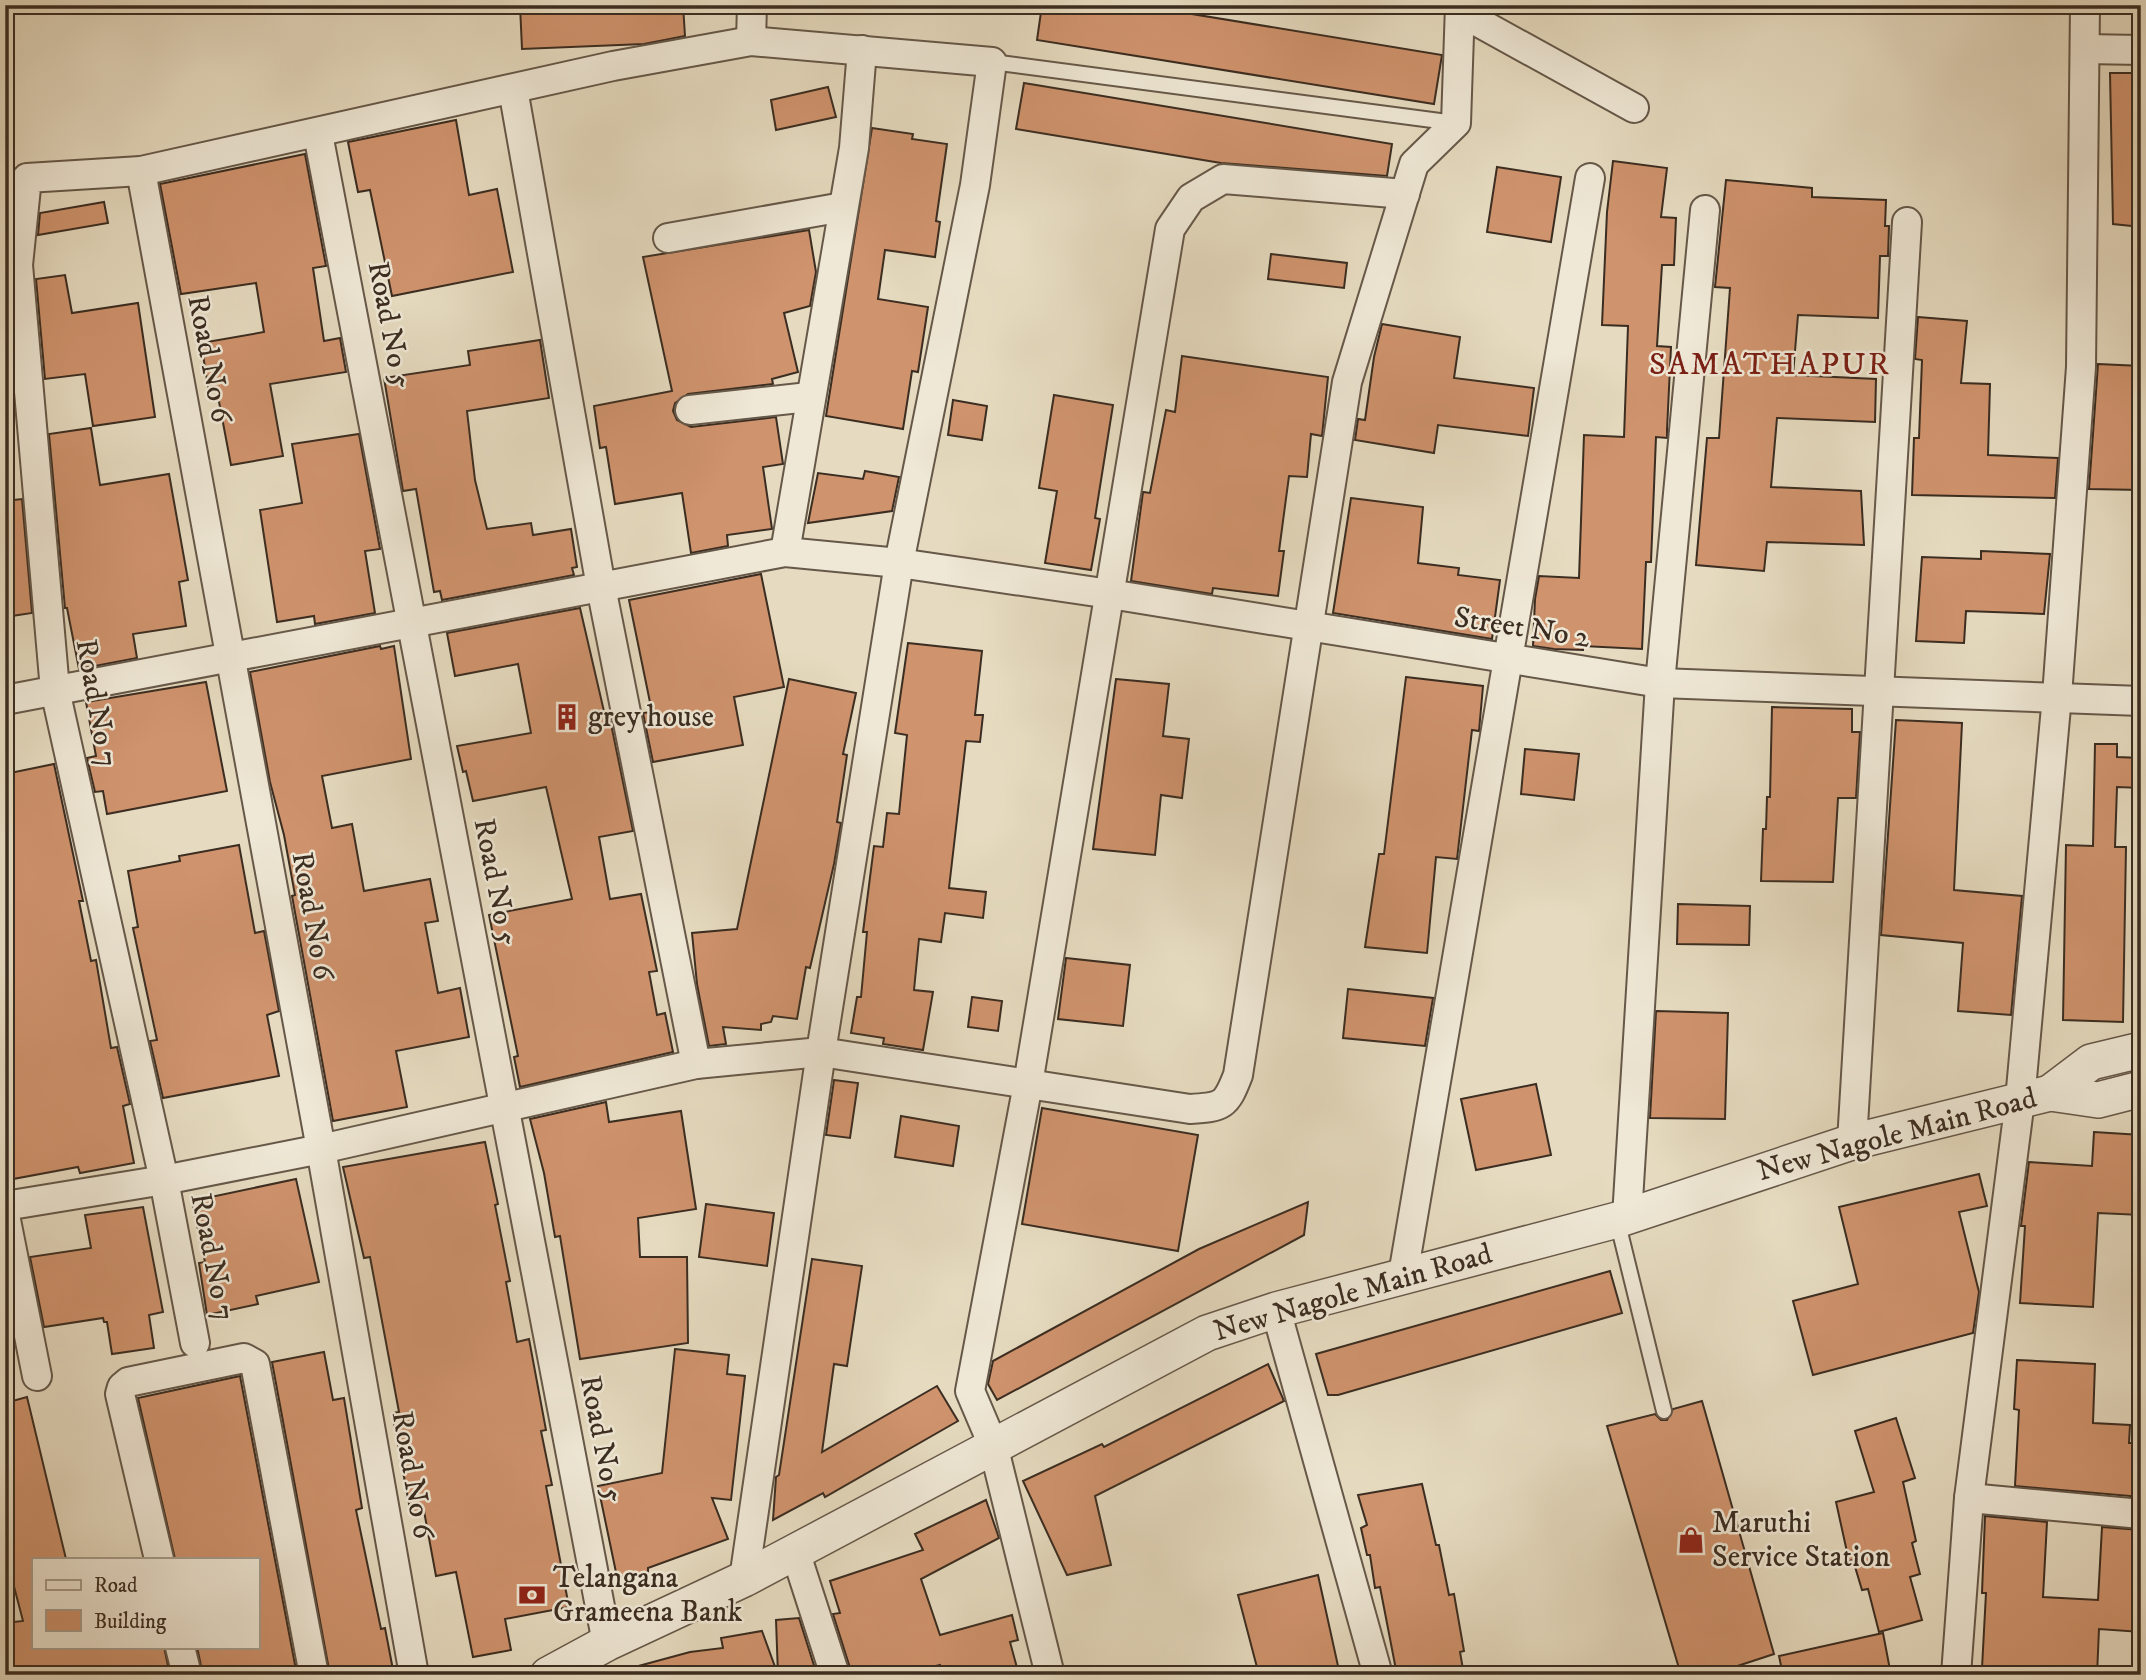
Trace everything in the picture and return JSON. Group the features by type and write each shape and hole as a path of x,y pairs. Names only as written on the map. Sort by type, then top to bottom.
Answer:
{"street":[{"path":"751,41 752,5"},
{"path":"1956,1675 1969,1498 2035,1096 2057,696 2081,367 2085,5"},
{"path":"5,1206 164,1180 321,1149 696,1064 821,1052 1190,1109 1217,1107 1229,1098 1238,1075 1348,382 1414,164 1456,123 1460,8 1634,108"},
{"path":"141,171 318,134 613,66 751,41 992,62 975,185 899,564 821,1052 744,1579"},
{"path":"2085,49 2141,50"},
{"path":"785,552 809,397 854,148 862,50"},
{"path":"513,89 601,587 696,1064"},
{"name":"Road No 5","path":"318,134 607,1643"},
{"name":"Road No 7","path":"141,171 27,178 12,265 55,690 164,1180 195,1343"},
{"name":"Road No 6","path":"141,171 321,1149 414,1675"},
{"path":"1403,1275 1590,178"},
{"path":"1050,1675 993,1444 970,1391 1028,1084 1170,229 1191,198 1223,179 1405,194"},
{"path":"668,237 843,207"},
{"path":"1622,1218 1660,683 1705,210"},
{"path":"1852,1142 1907,222"},
{"path":"690,410 809,397"},
{"name":"Street No 2","path":"5,700 785,552 899,564 1110,594 1507,661 1660,683 2141,701"},
{"name":"New Nagole Main Road","path":"548,1675 607,1643 744,1579 993,1444 1207,1333 1276,1310 1622,1218 1852,1142 2035,1096 2091,1062 2141,1050"},
{"name":"New Nagole Main Road","path":"2035,1096 2098,1100 2141,1089"},
{"path":"5,1215 37,1376"},
{"path":"1276,1310 1378,1675"},
{"path":"159,1558 120,1394 122,1387 128,1382 244,1358 251,1360 257,1377 314,1675"},
{"path":"1969,1498 2141,1514"},
{"path":"795,1552 835,1675"},
{"path":"180,1648 187,1675"}],"lane":[{"path":"992,62 1456,123"},
{"path":"1622,1218 1664,1411"}],"building":[{"path":"520,5 683,5 685,36 644,44 522,49"},
{"path":"1042,5 1137,5 1442,55 1434,104 1037,40"},
{"path":"2110,73 2141,73 2141,227 2113,224"},
{"path":"1024,83 1392,144 1387,176 1221,163 1016,129"},
{"path":"828,87 836,117 776,130 771,100"},
{"path":"456,120 469,195 497,189 513,272 392,296 370,190 358,192 348,142"},
{"path":"872,128 913,134 912,139 947,144 936,221 940,222 935,257 885,250 878,299 928,307 918,372 912,371 903,429 826,416"},
{"path":"305,154 326,266 313,268 324,341 340,338 346,372 270,384 283,456 231,465 217,391 209,392 201,343 264,332 256,283 181,294 160,184"},
{"path":"1613,161 1667,168 1661,217 1676,218 1674,265 1662,265 1657,346 1671,347 1667,438 1656,437 1651,562 1646,562 1642,649 1583,646 1583,650 1533,646 1539,576 1579,578 1584,435 1624,437 1628,326 1602,325 1607,212"},
{"path":"1497,167 1561,177 1551,242 1487,232"},
{"path":"1726,180 1812,188 1812,197 1886,200 1885,226 1889,226 1888,256 1880,256 1878,318 1798,315 1793,375 1876,379 1875,422 1777,418 1771,487 1861,491 1864,545 1767,542 1764,571 1696,565 1707,438 1719,438 1730,288 1715,287"},
{"path":"104,202 108,223 38,235 40,213"},
{"path":"809,230 816,272 810,306 784,313 798,372 772,379 773,384 688,394 675,403 673,411 677,420 691,427 776,417 783,464 763,467 772,529 727,535 728,546 691,553 682,493 615,504 606,447 600,448 594,406 672,391 643,257"},
{"path":"1271,254 1347,263 1344,288 1268,279"},
{"path":"65,275 72,313 138,303 155,417 93,426 85,374 45,379 36,279"},
{"path":"1918,317 1967,321 1961,383 1990,384 1988,455 2058,458 2055,498 1912,495 1914,438 1919,438 1922,360 1915,359"},
{"path":"1382,324 1460,337 1454,378 1534,388 1528,436 1438,425 1434,453 1355,440 1358,419 1365,420 1374,357"},
{"path":"540,340 549,398 467,411 475,480 487,529 531,523 533,535 571,529 577,567 572,568 574,575 442,600 440,591 434,592 416,489 403,491 384,378 470,365 468,351"},
{"path":"1182,356 1328,377 1322,436 1311,434 1307,477 1289,476 1279,551 1284,551 1278,596 1213,588 1212,594 1131,581 1143,492 1150,493 1166,410 1175,412"},
{"path":"2098,364 2141,366 2141,490 2089,489"},
{"path":"1054,395 1113,405 1095,518 1100,519 1091,570 1045,563 1057,491 1039,488"},
{"path":"953,400 987,406 982,440 948,435"},
{"path":"91,428 100,485 169,474 188,580 179,582 186,626 133,634 137,658 79,669 65,608 49,434"},
{"path":"359,434 380,549 365,551 375,613 315,624 314,616 277,622 260,510 302,503 292,444"},
{"path":"865,471 899,477 892,511 808,523 818,473 863,479"},
{"path":"1351,498 1423,507 1418,563 1459,568 1458,575 1500,580 1492,639 1333,613"},
{"path":"22,499 32,613 5,617 5,501"},
{"path":"1981,551 2050,554 2044,614 1966,611 1964,643 1916,641 1922,557 1981,559"},
{"path":"761,574 784,687 734,697 743,745 653,762 643,713 652,712 629,600"},
{"path":"580,608 606,720 610,719 633,831 599,837 610,899 641,894 657,971 649,972 657,1015 665,1013 673,1052 520,1087 514,1057 518,1056 489,915 572,899 546,787 473,801 457,746 531,733 518,664 455,676 447,633"},
{"path":"908,643 982,651 975,715 983,715 980,742 966,741 949,888 986,892 983,918 945,913 941,942 919,939 914,990 933,992 923,1050 883,1044 884,1038 851,1033 857,997 861,997 867,932 863,932 874,846 883,847 887,813 899,814 907,735 895,733"},
{"path":"380,646 381,649 394,646 411,759 322,776 332,828 352,824 364,891 430,879 438,921 425,923 438,993 460,988 469,1037 396,1051 407,1107 333,1121 292,896 295,895 284,835 270,782 250,672"},
{"path":"1406,677 1483,686 1479,731 1472,730 1457,859 1436,857 1427,953 1365,947 1379,854 1384,854"},
{"path":"789,679 856,693 843,754 847,755 834,864 810,968 806,967 797,1019 773,1016 771,1022 761,1024 761,1030 723,1027 726,1044 709,1046 697,984 692,933 737,929"},
{"path":"1116,679 1169,684 1163,736 1189,739 1182,798 1161,795 1155,855 1093,849"},
{"path":"206,682 227,791 107,814 103,791 95,792 87,758 96,756 86,702"},
{"path":"1772,707 1852,709 1852,732 1860,732 1856,798 1838,798 1833,882 1761,881 1763,829 1766,829 1767,797 1770,797"},
{"path":"1896,720 1962,723 1954,890 2022,896 2011,1015 1958,1011 1963,943 1881,935"},
{"path":"2095,744 2117,744 2117,757 2141,758 2141,788 2117,787 2115,847 2126,847 2123,1022 2063,1020 2066,845 2093,846"},
{"path":"1525,749 1579,754 1574,800 1521,794"},
{"path":"54,764 83,901 79,901 91,961 96,960 111,1048 117,1047 130,1104 123,1106 134,1163 80,1173 78,1167 13,1179 5,1137 5,774"},
{"path":"239,845 255,933 264,931 279,1011 267,1015 279,1076 163,1098 150,1041 157,1040 133,928 138,927 128,871 180,861 179,856"},
{"path":"1678,904 1750,906 1749,945 1677,944"},
{"path":"1066,958 1130,965 1123,1026 1058,1019"},
{"path":"1348,989 1433,998 1425,1046 1343,1038"},
{"path":"972,997 1002,1001 998,1031 968,1027"},
{"path":"1656,1011 1728,1013 1725,1119 1650,1118"},
{"path":"834,1080 858,1083 850,1138 826,1135"},
{"path":"1536,1084 1551,1155 1476,1170 1461,1099"},
{"path":"606,1102 609,1122 681,1111 696,1209 638,1218 640,1257 687,1257 688,1343 580,1359 560,1236 555,1237 544,1173 530,1119"},
{"path":"1042,1108 1198,1135 1178,1251 1022,1224"},
{"path":"901,1116 959,1126 953,1166 895,1157"},
{"path":"2094,1132 2141,1135 2141,1215 2098,1213 2093,1307 2020,1303 2025,1226 2021,1226 2029,1162 2092,1166"},
{"path":"485,1142 498,1204 495,1205 510,1281 506,1282 517,1342 529,1339 546,1430 541,1431 552,1485 546,1486 569,1607 505,1619 511,1650 473,1657 456,1572 436,1576 424,1511 411,1514 392,1413 399,1412 370,1257 364,1258 343,1167"},
{"path":"1979,1174 1987,1206 1959,1212 1979,1292 1973,1333 1813,1375 1793,1301 1858,1284 1839,1207"},
{"path":"296,1179 319,1282 256,1296 258,1304 207,1315 199,1263 205,1262 192,1201"},
{"path":"1308,1202 1304,1235 997,1400 988,1384 993,1361 1199,1249"},
{"path":"706,1204 774,1213 767,1266 699,1257"},
{"path":"143,1207 163,1312 149,1315 154,1348 112,1354 107,1322 104,1322 103,1318 44,1327 30,1257 91,1248 85,1215"},
{"path":"812,1259 862,1266 847,1366 834,1364 822,1452 937,1386 958,1421 825,1497 823,1493 773,1520 776,1477 779,1475"},
{"path":"1610,1271 1622,1313 1338,1395 1328,1395 1316,1354"},
{"path":"675,1349 729,1355 727,1374 745,1376 731,1500 712,1498 728,1539 648,1568 648,1572 617,1577 598,1486 662,1473"},
{"path":"324,1352 333,1400 344,1398 362,1508 356,1510 381,1629 385,1628 394,1675 330,1675 272,1362"},
{"path":"2017,1360 2095,1364 2093,1423 2130,1425 2129,1443 2141,1443 2141,1497 2015,1486 2019,1410 2014,1409"},
{"path":"1268,1364 1284,1401 1095,1496 1111,1565 1067,1575 1023,1481 1102,1444 1104,1447"},
{"path":"240,1376 297,1675 203,1675 197,1648 259,1648 259,1558 175,1558 138,1398"},
{"path":"27,1397 66,1558 32,1558 32,1648 164,1648 170,1675 5,1675 5,1623 23,1621 5,1552 5,1403"},
{"name":"Maruthi Service Station","path":"1702,1401 1774,1654 1710,1675 1681,1675 1607,1426 1655,1414 1661,1420 1667,1420 1673,1409"},
{"path":"1896,1418 1915,1478 1903,1482 1916,1541 1912,1543 1920,1574 1910,1577 1922,1620 1879,1632 1868,1589 1862,1590 1853,1560 1849,1561 1836,1502 1874,1492 1855,1431"},
{"path":"1422,1484 1436,1545 1439,1545 1449,1595 1454,1594 1464,1651 1460,1652 1464,1675 1397,1675 1380,1587 1375,1588 1370,1555 1367,1555 1361,1528 1367,1525 1358,1495"},
{"path":"986,1500 999,1538 921,1579 940,1635 1012,1615 1018,1640 1010,1642 1019,1675 942,1675 940,1665 897,1675 858,1675 857,1670 851,1671 833,1614 840,1613 830,1581 923,1550 915,1534"},
{"path":"1985,1516 2047,1522 2043,1597 2098,1600 2102,1527 2141,1530 2141,1632 2099,1629 2097,1675 1982,1668 1986,1593 1982,1593"},
{"path":"1318,1575 1340,1675 1259,1675 1238,1595"},
{"path":"799,1618 817,1675 778,1675 776,1620"},
{"path":"762,1631 778,1675 632,1675 631,1668 690,1652 723,1648 721,1638"},
{"path":"1883,1633 1891,1675 1783,1675 1779,1656"}],"place":[{"name":"grey house","path":"567,717"},
{"name":"Maruthi Service Station","path":"1691,1540"},
{"name":"Telangana Grameena Bank","path":"532,1595"}],"district":[{"name":"SAMATHAPUR","path":"1770,365"}]}
